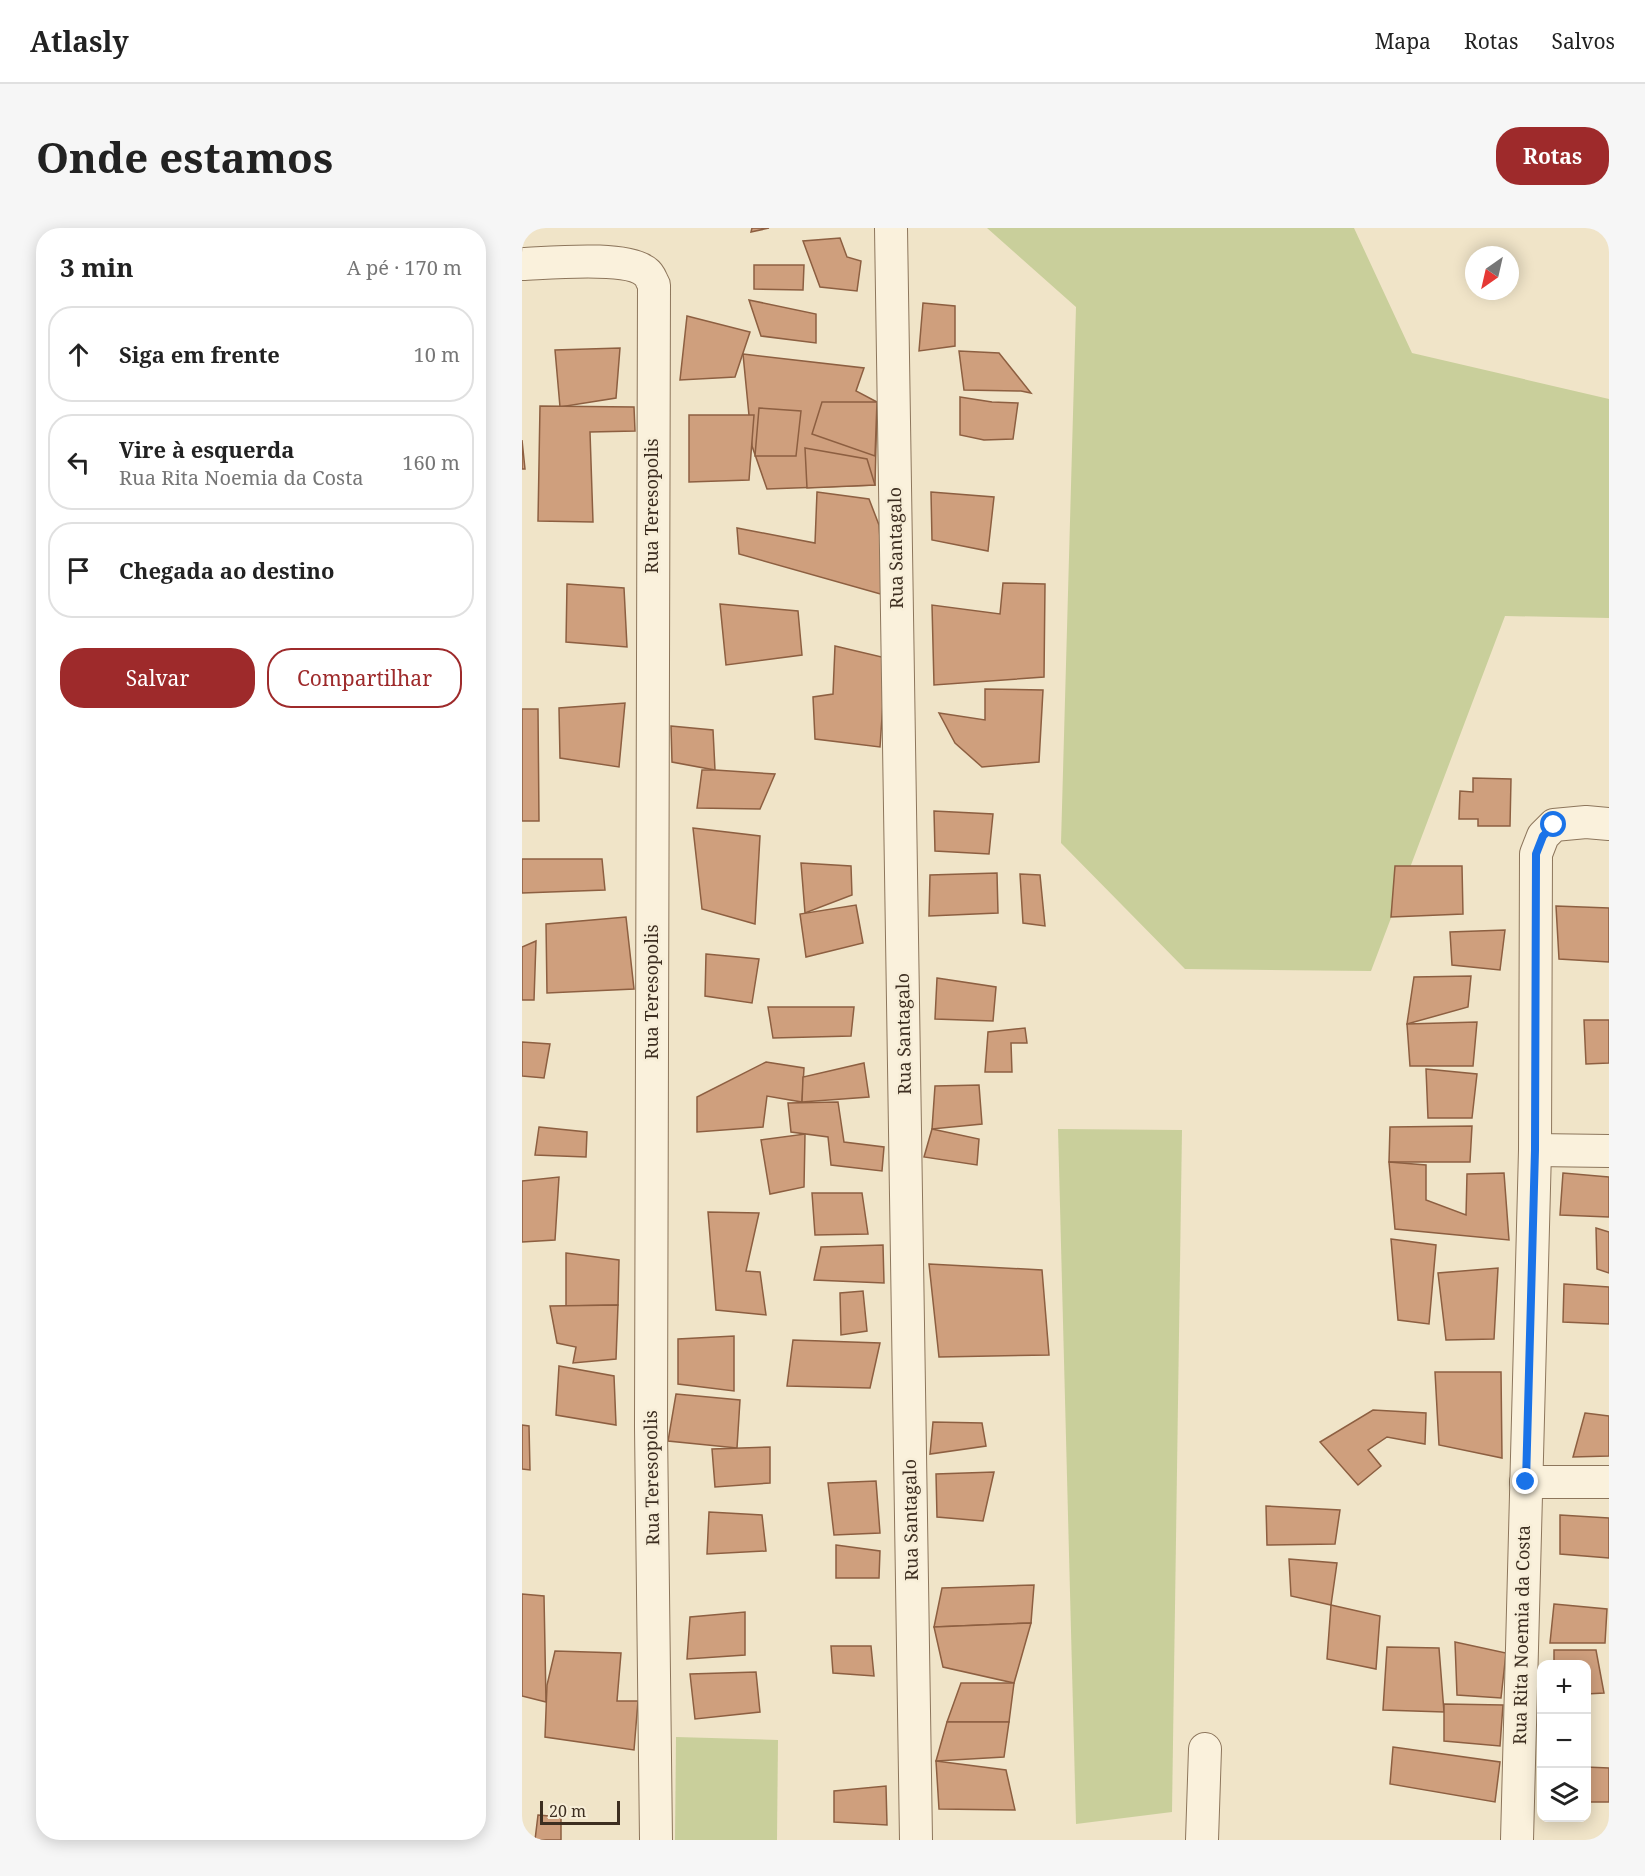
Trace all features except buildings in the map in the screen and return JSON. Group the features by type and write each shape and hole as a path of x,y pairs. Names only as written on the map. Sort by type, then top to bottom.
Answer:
{"street":[{"name":"Rua Santagalo","path":"891,228 916,1840"},
{"name":"Rua Teresopolis","path":"522,264 605,262 629,264 647,273 654,285 651,1427 656,1840"},
{"name":"Rua Rita Noemia da Costa","path":"1517,1840 1535,1150 1536,854 1543,836 1554,825 1586,822 1609,824"},
{"path":"1535,1150 1609,1150"},
{"path":"1526,1482 1609,1482"},
{"path":"1202,1840 1205,1749"}],"green space":[{"path":"987,228 1354,228 1412,353 1609,399 1609,618 1505,616 1371,971 1185,969 1061,843 1076,307"},
{"path":"1058,1129 1182,1130 1172,1812 1076,1824"},
{"path":"676,1737 778,1740 777,1840 675,1840"}],"route":[{"path":"1526,1482 1535,1150 1536,854 1543,836 1554,825"}]}
